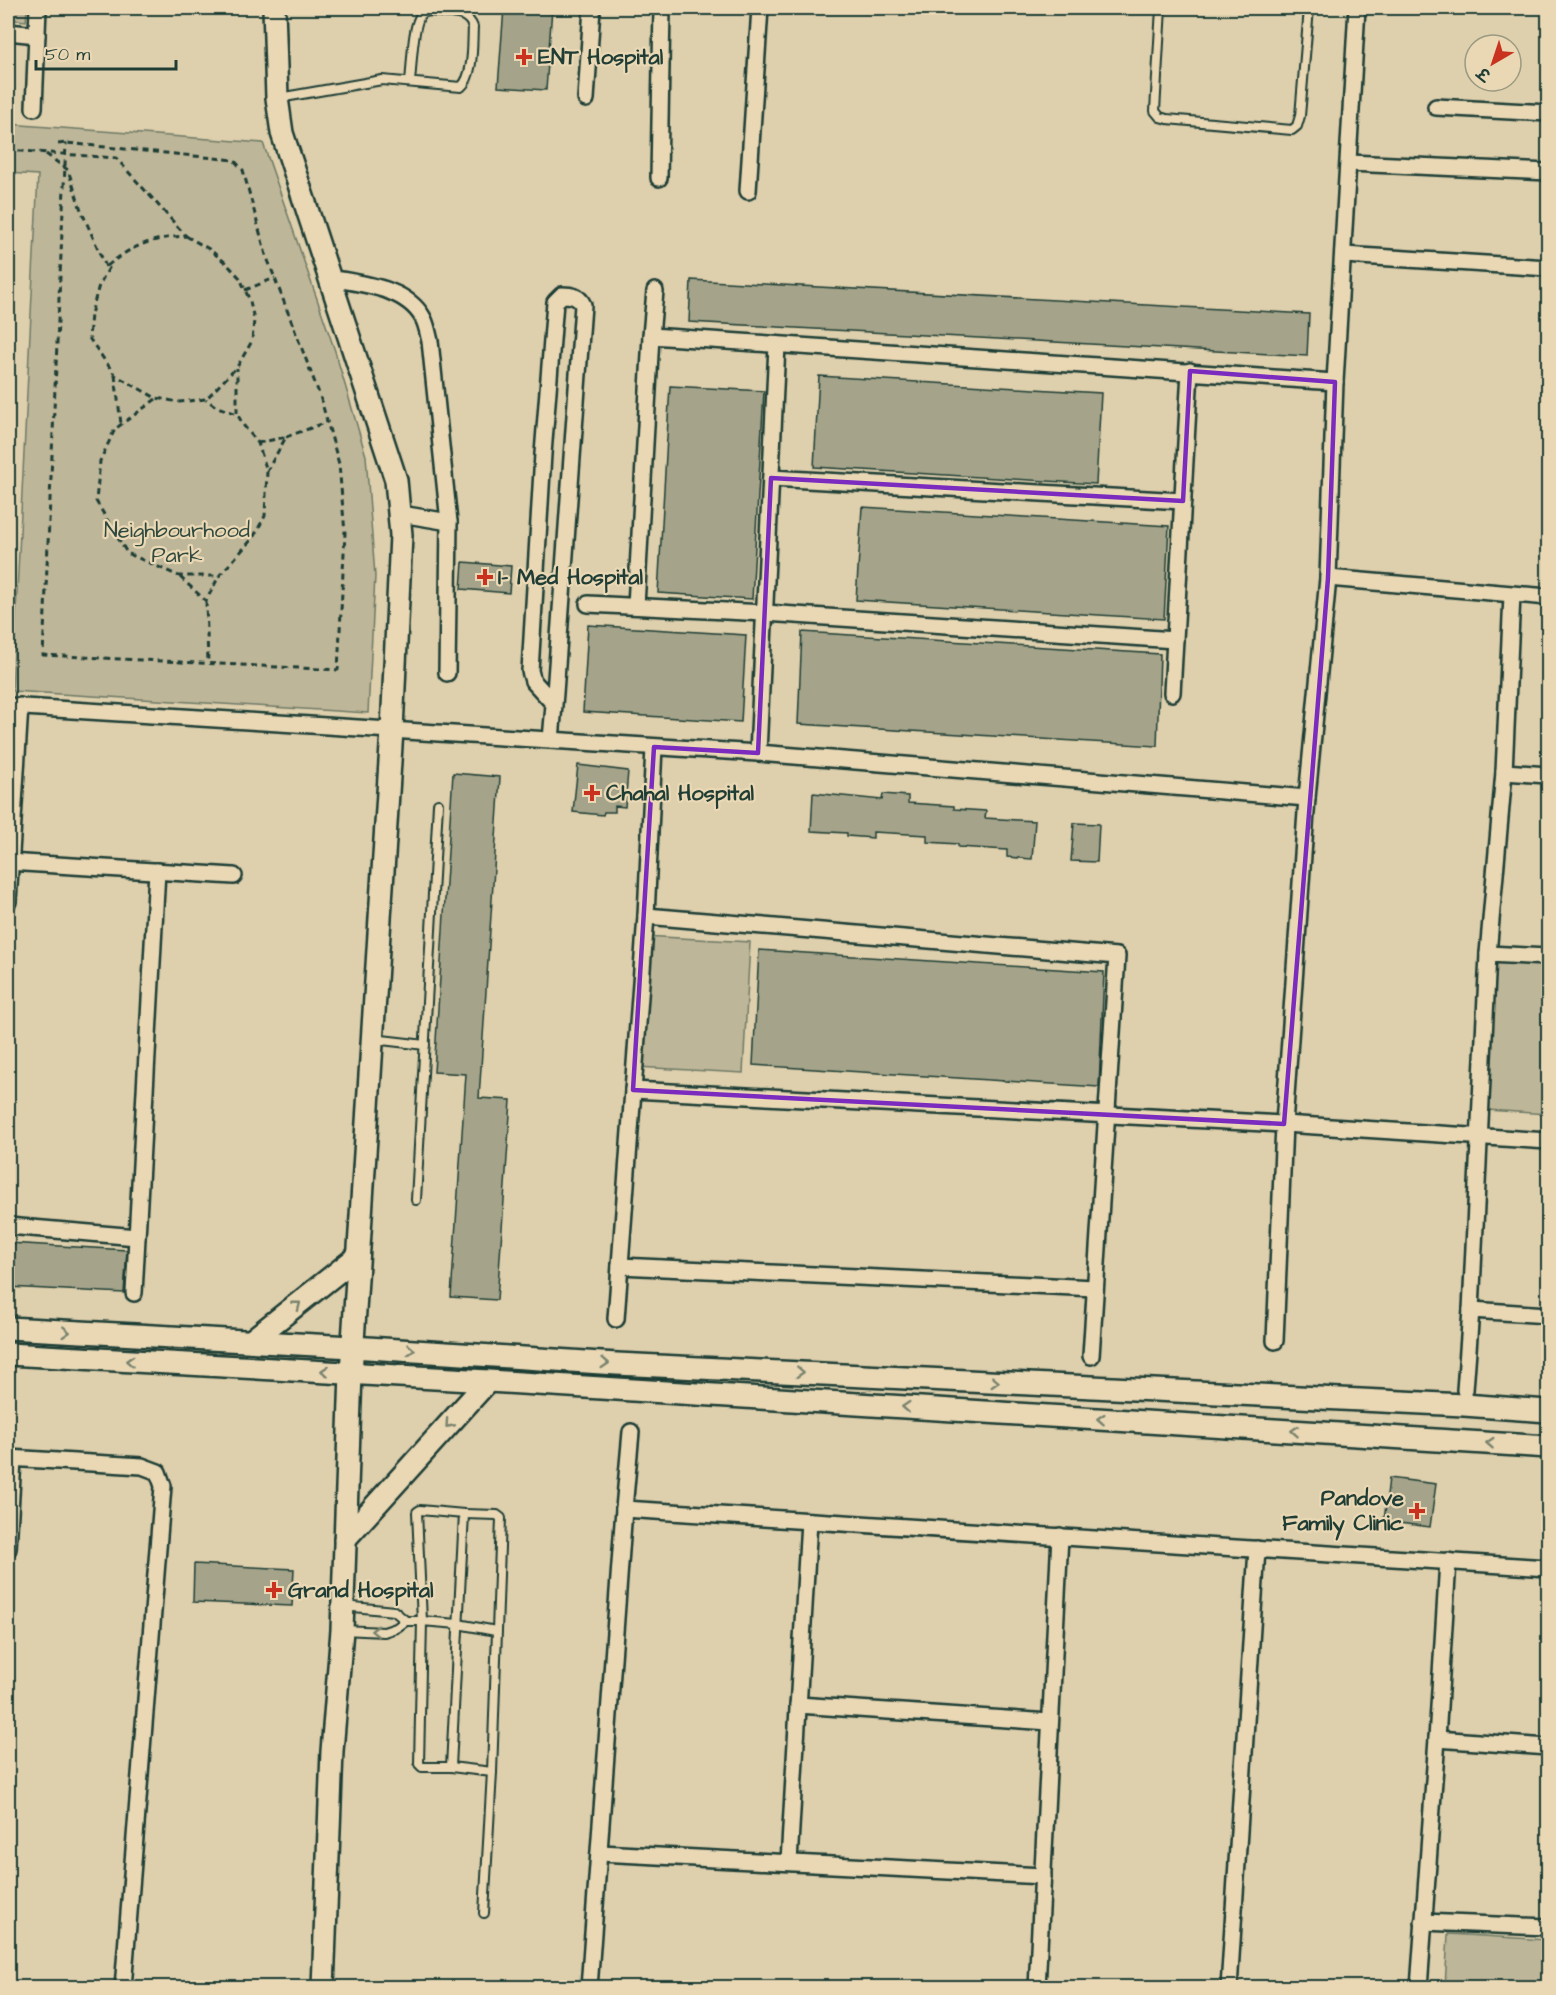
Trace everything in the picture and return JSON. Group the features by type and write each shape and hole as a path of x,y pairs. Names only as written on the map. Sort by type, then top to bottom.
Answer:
{"main road":[{"path":"274,8 277,98 282,133 396,480 401,514 392,730 352,1347 342,1630 332,1751 322,1988"},
{"path":"251,1341 358,1256"},
{"path":"8,1328 617,1364 1548,1411"},
{"path":"8,1354 488,1381 1548,1447"},
{"path":"345,1539 488,1381"}],"street":[{"path":"34,108 38,8"},
{"path":"586,99 592,8"},
{"path":"659,178 662,8"},
{"path":"748,190 760,8"},
{"path":"1275,1341 1284,1124 1307,798 1328,578 1335,382 1358,8"},
{"path":"8,32 37,35"},
{"path":"1436,107 1548,113"},
{"path":"1349,163 1548,172"},
{"path":"1344,255 1548,268"},
{"path":"330,278 379,288 400,296 411,303 423,319 430,341 449,522 447,673"},
{"path":"636,606 655,291"},
{"path":"550,740 554,704 583,305 578,298 570,295 562,296 555,302 530,671 533,681 554,704"},
{"path":"651,336 1335,382"},
{"path":"758,753 777,345"},
{"path":"1172,693 1190,371"},
{"path":"771,478 1183,501"},
{"path":"401,514 449,522"},
{"path":"1328,578 1548,597"},
{"path":"1465,1390 1488,954 1504,772 1512,595"},
{"path":"588,603 1175,640"},
{"path":"8,902 14,706 758,753 1307,798"},
{"path":"616,1319 645,916 654,747"},
{"path":"1504,772 1548,775"},
{"path":"9,863 234,876"},
{"path":"134,1293 157,871"},
{"path":"645,916 1117,956 1091,1356"},
{"path":"1488,954 1548,957"},
{"path":"633,1090 1107,1114 1548,1141"},
{"path":"8,1226 137,1237"},
{"path":"620,1266 1095,1288"},
{"path":"1471,1310 1548,1315"},
{"path":"589,1988 631,1432"},
{"path":"8,1549 10,1458 142,1466 158,1472 163,1486 123,1988"},
{"path":"624,1509 1548,1568"},
{"path":"789,1862 809,1521"},
{"path":"1037,1988 1060,1536"},
{"path":"1229,1988 1257,1549"},
{"path":"1419,1988 1448,1561"},
{"path":"798,1706 1050,1722"},
{"path":"1437,1739 1548,1747"},
{"path":"600,1853 1043,1876"},
{"path":"1423,1922 1548,1927"}],"lane":[{"path":"1161,8 1155,111 1160,117 1292,130 1297,126 1300,116 1309,8"},
{"path":"277,98 382,80 461,87 465,84 470,71 473,27 471,21 456,14 428,12 423,14 416,23 410,81"},
{"path":"416,1200 438,804"},
{"path":"372,1039 425,1045"},
{"path":"484,1913 492,1772 501,1518 497,1515 420,1510 417,1512 422,1621 419,1764 422,1767 451,1767 492,1772"},
{"path":"451,1767 464,1514"},
{"path":"342,1606 394,1611 406,1621"},
{"path":"342,1630 384,1632 406,1621 422,1621 458,1624 496,1631"}],"path":[{"path":"57,144 66,142 234,160 243,170 266,255 304,354 339,464 345,532 338,670 43,655 66,142"},
{"path":"8,150 116,158 186,236 226,263 240,278 250,301 254,320 252,341 237,367 206,399 179,402 156,398 116,375 89,338 91,314 99,285 109,268 106,267 81,210 68,170 45,153"},
{"path":"106,267 123,253 149,241 186,236"},
{"path":"245,290 275,278"},
{"path":"208,663 206,601 219,576 253,538 265,516 267,471 258,444 237,414 237,367"},
{"path":"116,375 121,425"},
{"path":"156,398 115,429 99,461 96,501 127,553 179,576 206,601"},
{"path":"206,399 215,406 237,414"},
{"path":"258,444 286,437 327,422"},
{"path":"267,471 286,437"},
{"path":"179,576 219,576"}],"highlighted area":[{"path":"1190,371 1335,382 1328,578 1284,1124 633,1090 654,747 758,753 771,478 1183,501"}],"green space":[{"path":"8,8 27,8 26,21 8,19"},
{"name":"Neighbourhood Park","path":"8,124 263,143 335,351 366,456 375,576 368,713 12,691 38,175 8,173"},
{"path":"644,936 750,942 743,1073 637,1067"},
{"path":"1496,959 1548,962 1548,1114 1487,1110"},
{"path":"1448,1934 1548,1940 1548,1987 1445,1987"}],"building":[{"path":"504,8 552,8 546,90 498,87"},
{"path":"691,280 1309,314 1307,356 689,322"},
{"path":"819,376 1101,393 1096,484 814,467"},
{"path":"670,386 764,391 752,599 658,593"},
{"path":"862,507 1169,526 1164,619 856,600"},
{"path":"463,562 511,566 509,593 461,589"},
{"path":"588,625 746,635 741,722 583,712"},
{"path":"802,632 1160,654 1157,746 798,724"},
{"path":"578,765 628,771 625,807 615,806 615,812 604,812 603,815 573,812"},
{"path":"453,773 500,777 479,1098 511,1100 497,1300 451,1297 466,1074 434,1072"},
{"path":"813,793 882,800 883,794 908,796 908,803 986,811 985,818 1035,821 1032,859 1007,857 1007,850 958,847 958,844 927,842 927,835 873,832 873,838 847,836 847,833 811,831"},
{"path":"1074,823 1099,824 1097,862 1071,861"},
{"path":"759,950 1104,972 1099,1087 753,1065"},
{"path":"8,1243 127,1250 124,1293 8,1287"},
{"path":"1389,1478 1436,1484 1430,1527 1384,1521"},
{"path":"194,1564 294,1569 292,1606 193,1602"}],"place":[{"name":"ENT Hospital","path":"524,57"},
{"name":"I- Med Hospital","path":"485,577"},
{"name":"Chahal Hospital","path":"592,793"},
{"name":"Pandove Family Clinic","path":"1417,1511"},
{"name":"Grand Hospital","path":"274,1590"}]}
